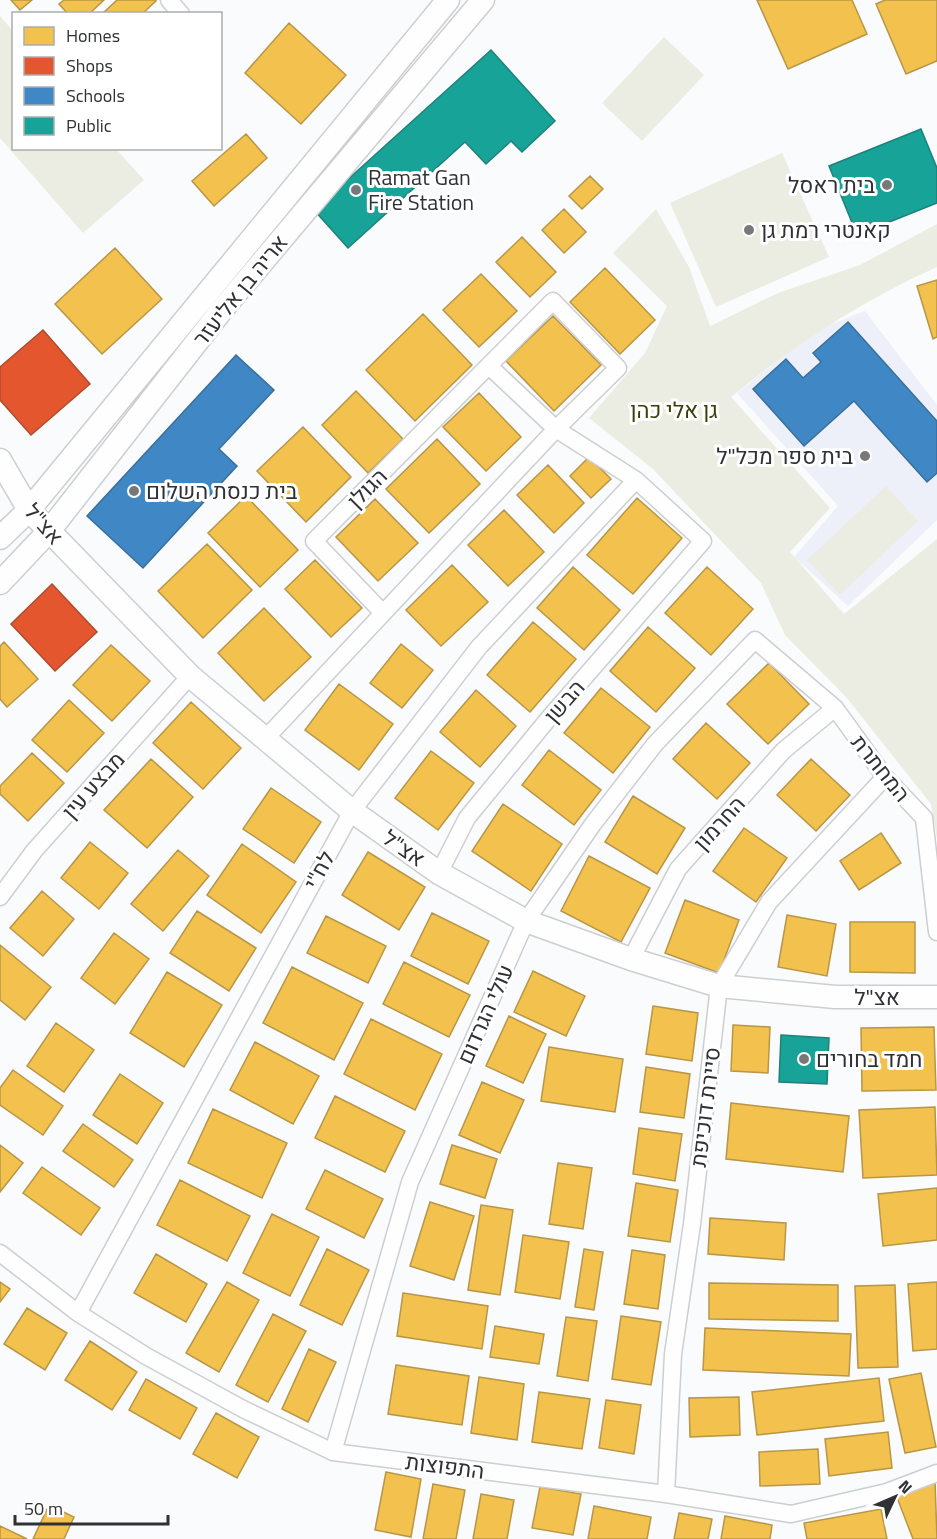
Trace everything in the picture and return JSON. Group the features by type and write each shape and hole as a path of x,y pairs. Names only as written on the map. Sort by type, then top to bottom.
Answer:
{"street":[{"path":"169,0 179,12"},
{"name":"אריה בן אליעזר","path":"0,538 29,510 448,0"},
{"name":"אריה בן אליעזר","path":"0,583 49,531 221,311 483,0"},
{"name":"הגולן","path":"382,612 314,541 553,301 618,368 556,429"},
{"path":"489,366 556,429 636,480"},
{"path":"266,738 556,429"},
{"name":"אצ\"ל","path":"0,460 29,510 190,676 352,811 439,873 526,921 631,959 719,986 835,997 937,998"},
{"name":"הבשן","path":"439,873 467,818 549,718 703,541 636,480"},
{"name":"לח\"י","path":"78,1313 352,811 479,647 636,480"},
{"name":"המחתרת","path":"755,640 835,708 885,777 924,818 937,932"},
{"name":"עולי הגרדום","path":"333,1452 410,1182 526,921 593,824 655,744 755,640"},
{"name":"מבצע עין","path":"0,897 34,851 190,676"},
{"name":"החרמון","path":"631,959 678,869 783,752 835,708"},
{"name":"סיירת דוכיפת","path":"666,1494 673,1354 693,1212 719,986 768,902 885,777"},
{"name":"התפוצות","path":"0,1254 78,1313 146,1356 243,1409 333,1452 666,1494 791,1514 887,1492 937,1473"}],"shaded area":[{"name":"בית ספר מכל\"ל","path":"865,311 937,405 937,520 848,606 794,557 838,506 737,393 795,347 826,326"}],"green space":[{"path":"0,16 12,30 12,150 117,150 144,180 83,233 0,138"},
{"path":"664,37 704,75 642,141 602,103"},
{"name":"קאנטרי רמת גן","path":"782,153 829,257 716,307 670,203"},
{"name":"גן אלי כהן","path":"656,209 689,267 710,326 778,293 860,265 937,224 937,267 882,294 830,325 780,359 731,397 830,508 790,552 844,614 937,539 937,839 931,804 846,697 785,635 761,583 653,469 589,418 645,353 667,306 613,253"},
{"path":"886,486 918,521 840,595 807,560"}],"building: Homes":[{"path":"11,0 32,0 20,10"},
{"path":"64,0 104,0 91,12 66,12 59,4"},
{"path":"117,0 156,0 144,12 104,12"},
{"path":"757,0 852,0 867,34 788,69"},
{"path":"885,0 937,0 937,61 906,74 876,4"},
{"path":"289,23 346,75 301,124 245,73"},
{"path":"246,134 267,158 214,206 192,181"},
{"path":"590,176 603,189 582,209 569,196"},
{"path":"564,209 586,232 564,253 542,230"},
{"path":"522,237 556,272 530,297 496,262"},
{"path":"115,248 162,299 102,354 55,304"},
{"path":"605,268 655,320 620,354 570,302"},
{"path":"481,274 517,311 479,347 443,310"},
{"path":"937,280 937,337 933,339 917,286"},
{"path":"423,314 472,365 415,421 366,370"},
{"path":"553,316 601,365 554,411 506,361"},
{"path":"356,391 403,439 368,473 322,425"},
{"path":"479,393 521,437 486,471 443,427"},
{"path":"303,427 351,477 306,522 257,471"},
{"path":"437,439 480,484 429,533 386,489"},
{"path":"589,457 611,479 591,498 570,476"},
{"path":"548,465 584,503 554,533 517,495"},
{"path":"246,496 298,550 260,587 208,533"},
{"path":"637,498 682,538 633,594 587,555"},
{"path":"375,499 418,543 378,581 336,537"},
{"path":"504,510 544,552 508,586 468,545"},
{"path":"207,544 252,590 203,638 158,591"},
{"path":"315,560 362,608 331,637 285,589"},
{"path":"452,565 488,602 441,646 406,610"},
{"path":"573,567 620,610 584,650 537,608"},
{"path":"707,567 753,609 711,655 665,613"},
{"path":"264,608 311,657 264,701 218,653"},
{"path":"533,622 576,659 530,712 487,675"},
{"path":"648,627 695,668 656,712 610,671"},
{"path":"4,642 38,679 7,707 0,699 0,646"},
{"path":"401,644 433,670 402,708 370,683"},
{"path":"111,645 150,681 112,721 73,685"},
{"path":"769,663 809,704 768,744 727,704"},
{"path":"339,684 393,724 359,770 305,730"},
{"path":"601,688 650,727 613,773 564,733"},
{"path":"476,690 516,726 480,767 440,732"},
{"path":"69,700 104,733 67,772 32,740"},
{"path":"191,702 241,748 203,789 153,743"},
{"path":"706,723 750,763 717,799 673,759"},
{"path":"549,750 601,790 574,825 522,785"},
{"path":"431,751 474,783 438,830 395,798"},
{"path":"32,753 64,783 28,821 0,794 0,786"},
{"path":"151,759 193,797 147,848 104,810"},
{"path":"811,759 850,795 816,831 777,795"},
{"path":"271,788 321,822 294,863 243,829"},
{"path":"633,796 685,828 657,874 605,842"},
{"path":"503,804 562,844 531,891 472,851"},
{"path":"744,828 787,858 756,902 713,871"},
{"path":"881,833 901,863 859,890 840,861"},
{"path":"90,842 128,873 99,909 61,878"},
{"path":"242,844 296,882 261,933 207,895"},
{"path":"178,850 209,876 163,931 131,904"},
{"path":"368,852 425,887 399,930 342,895"},
{"path":"589,856 650,888 621,942 561,911"},
{"path":"42,891 74,919 43,956 10,928"},
{"path":"685,900 739,920 719,973 665,953"},
{"path":"197,911 256,948 229,991 170,953"},
{"path":"432,913 489,941 468,984 411,956"},
{"path":"787,915 836,924 827,976 778,967"},
{"path":"326,916 386,946 368,983 307,953"},
{"path":"850,922 915,922 915,973 850,972"},
{"path":"114,933 149,959 115,1004 81,978"},
{"path":"0,945 51,987 25,1020 0,1000"},
{"path":"404,962 470,995 449,1037 383,1004"},
{"path":"292,967 363,1003 334,1060 263,1023"},
{"path":"533,971 585,996 566,1036 514,1012"},
{"path":"167,972 222,1005 184,1067 130,1033"},
{"path":"653,1006 698,1013 692,1061 646,1054"},
{"path":"509,1016 546,1034 523,1083 486,1066"},
{"path":"371,1019 442,1054 415,1110 344,1074"},
{"path":"56,1023 94,1050 64,1092 27,1066"},
{"path":"733,1025 770,1027 768,1073 731,1071"},
{"path":"934,1027 936,1090 862,1091 861,1028"},
{"path":"255,1042 319,1076 293,1124 230,1090"},
{"path":"549,1047 623,1059 615,1112 541,1101"},
{"path":"646,1067 690,1074 684,1118 640,1112"},
{"path":"13,1070 63,1106 43,1135 0,1105 0,1088"},
{"path":"120,1074 163,1103 137,1144 93,1115"},
{"path":"482,1082 524,1100 500,1153 459,1135"},
{"path":"335,1096 405,1131 385,1172 315,1138"},
{"path":"731,1103 849,1116 843,1172 726,1159"},
{"path":"935,1107 937,1175 863,1178 859,1110"},
{"path":"213,1109 287,1143 262,1198 188,1163"},
{"path":"83,1124 133,1160 114,1187 63,1151"},
{"path":"639,1128 682,1134 675,1181 633,1174"},
{"path":"0,1145 23,1163 0,1192"},
{"path":"452,1145 497,1159 485,1198 440,1184"},
{"path":"558,1163 592,1168 583,1229 549,1224"},
{"path":"42,1167 100,1208 81,1235 23,1193"},
{"path":"325,1170 383,1199 364,1238 306,1209"},
{"path":"180,1180 250,1216 227,1261 157,1225"},
{"path":"636,1183 678,1190 670,1242 628,1236"},
{"path":"937,1188 937,1240 883,1246 878,1194"},
{"path":"430,1202 474,1216 454,1280 410,1266"},
{"path":"481,1205 513,1210 500,1295 468,1290"},
{"path":"272,1214 319,1237 290,1296 243,1273"},
{"path":"710,1218 786,1223 784,1260 708,1254"},
{"path":"523,1235 569,1242 560,1299 515,1292"},
{"path":"327,1249 369,1270 342,1325 300,1305"},
{"path":"584,1249 603,1252 594,1310 575,1307"},
{"path":"632,1250 665,1255 658,1309 624,1304"},
{"path":"156,1254 207,1284 186,1322 134,1293"},
{"path":"0,1282 10,1289 0,1302"},
{"path":"227,1282 259,1300 219,1372 186,1353"},
{"path":"937,1282 937,1349 913,1351 908,1284"},
{"path":"709,1283 838,1285 838,1321 709,1319"},
{"path":"895,1285 898,1367 858,1368 855,1286"},
{"path":"403,1293 488,1306 482,1349 397,1336"},
{"path":"27,1308 67,1333 45,1370 4,1344"},
{"path":"273,1314 306,1331 268,1402 236,1385"},
{"path":"621,1316 661,1322 651,1385 612,1379"},
{"path":"566,1317 597,1321 588,1381 557,1376"},
{"path":"495,1326 544,1334 539,1364 490,1357"},
{"path":"705,1328 851,1334 849,1376 703,1370"},
{"path":"90,1341 137,1372 112,1410 65,1380"},
{"path":"309,1349 336,1362 308,1422 282,1409"},
{"path":"396,1365 469,1376 462,1425 388,1414"},
{"path":"921,1373 936,1447 905,1453 889,1379"},
{"path":"479,1377 524,1384 517,1440 471,1433"},
{"path":"879,1378 884,1421 757,1435 752,1392"},
{"path":"146,1379 197,1408 180,1439 129,1410"},
{"path":"539,1392 590,1399 582,1449 532,1442"},
{"path":"739,1397 740,1435 690,1437 689,1398"},
{"path":"606,1400 641,1405 634,1454 599,1448"},
{"path":"216,1413 259,1437 237,1478 193,1454"},
{"path":"888,1432 892,1468 829,1476 825,1439"},
{"path":"818,1449 820,1484 760,1486 759,1452"},
{"path":"386,1472 421,1479 411,1537 375,1530"},
{"path":"935,1480 937,1539 913,1539 896,1495"},
{"path":"433,1484 465,1490 456,1539 423,1539"},
{"path":"540,1487 581,1494 573,1535 532,1528"},
{"path":"481,1494 514,1500 507,1539 473,1539"},
{"path":"49,1505 74,1517 64,1539 33,1539"},
{"path":"594,1506 651,1517 647,1539 588,1539"},
{"path":"881,1509 887,1539 807,1539 804,1523"},
{"path":"679,1513 712,1519 708,1539 674,1539"},
{"path":"725,1516 772,1525 770,1539 721,1539"},
{"path":"0,1526 27,1539 0,1539"}],"building: Shops":[{"path":"43,330 90,384 31,435 0,400 0,367"},
{"path":"52,584 97,632 55,671 11,624"}],"building: Schools":[{"path":"848,322 937,421 937,473 927,482 854,401 804,446 753,389 786,359 803,378 821,362 813,353"},
{"path":"236,355 274,390 219,449 237,466 143,568 87,516"}],"building: Public":[{"path":"491,50 555,121 522,152 511,141 486,164 465,142 348,248 314,210"},
{"name":"בית ראסל","path":"921,129 937,168 937,203 857,235 829,166"},
{"path":"781,1035 829,1038 827,1084 779,1082"}],"place":[{"name":"בית ראסל","path":"887,185"},
{"name":"Ramat Gan Fire Station","path":"356,190"},
{"name":"קאנטרי רמת גן","path":"749,230"},
{"name":"בית ספר מכל\"ל","path":"865,456"},
{"name":"בית כנסת השלום","path":"134,491"},
{"name":"חמד בחורים","path":"804,1059"}]}
